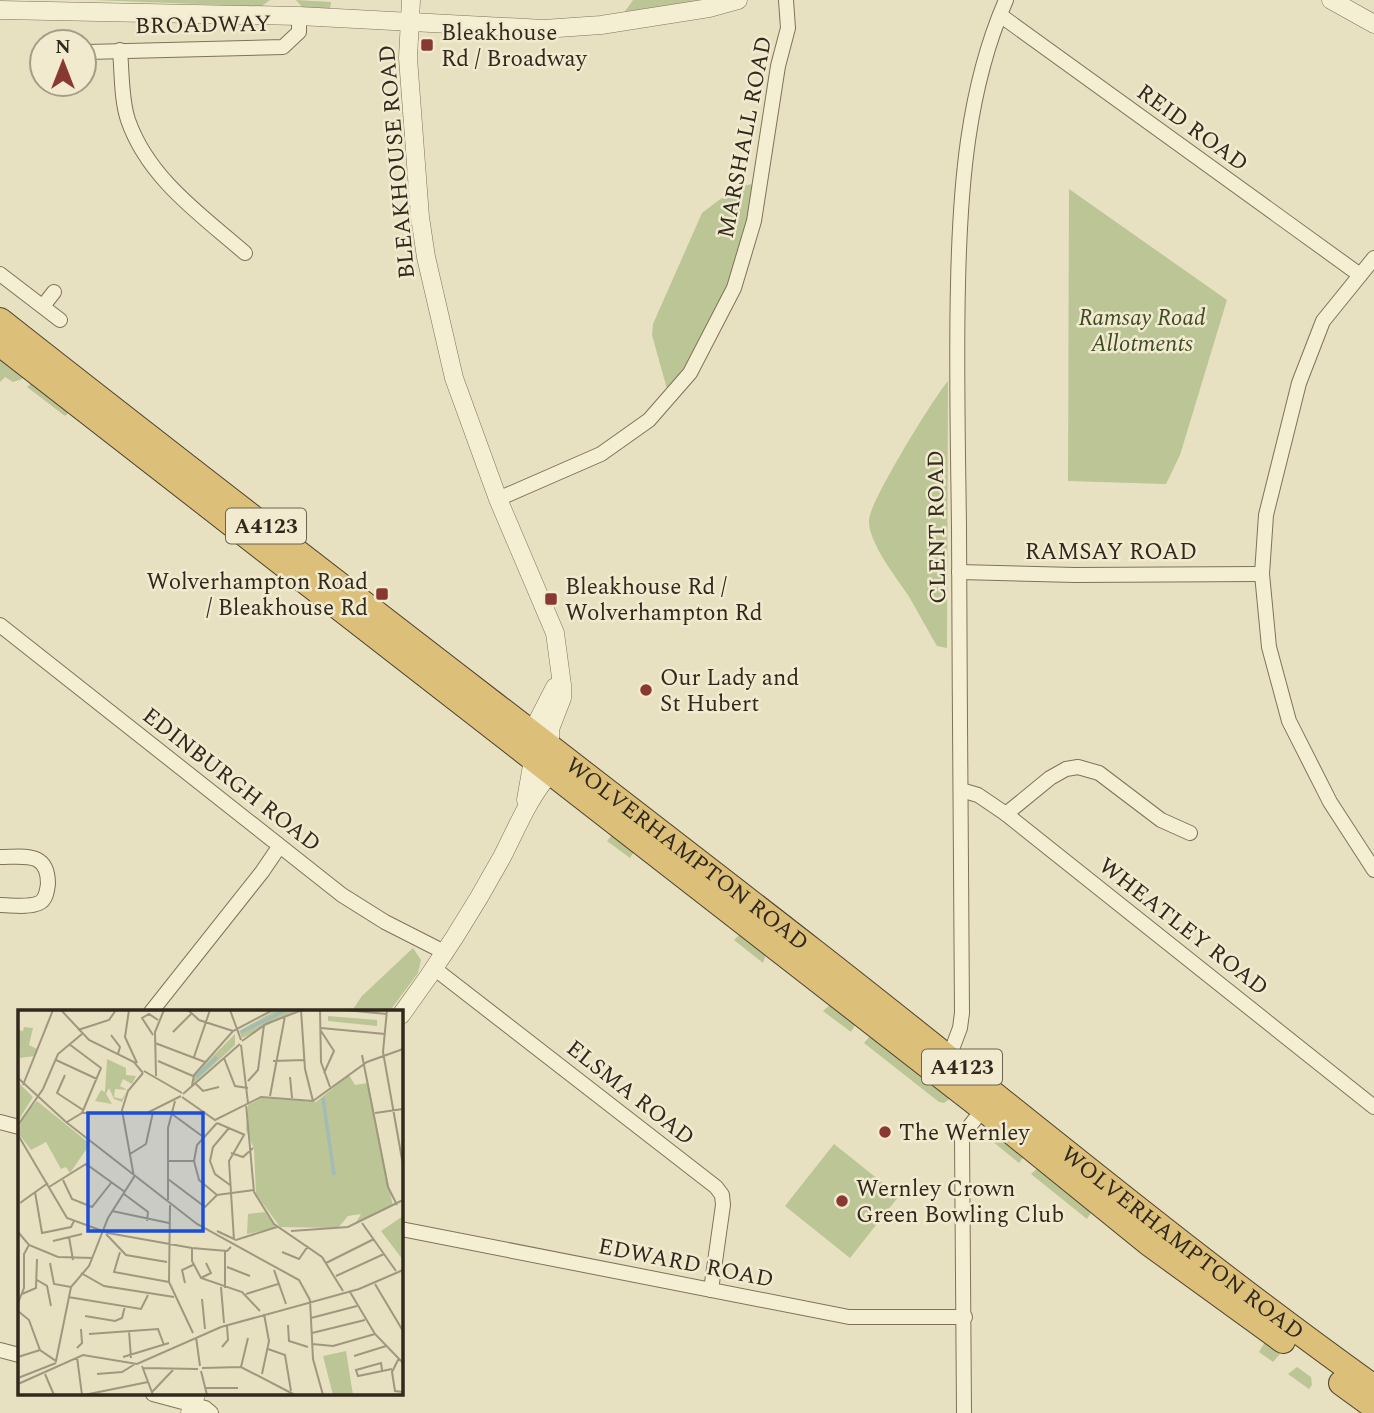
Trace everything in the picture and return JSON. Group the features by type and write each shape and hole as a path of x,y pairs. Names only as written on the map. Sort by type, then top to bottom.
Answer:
{"highway":[{"name":"WOLVERHAMPTON ROAD","path":"0,320 1148,1243 1374,1407"},
{"name":"WOLVERHAMPTON ROAD","path":"0,344 949,1057 1169,1233 1374,1387"},
{"path":"949,1057 983,1109"}],"street":[{"name":"BLEAKHOUSE ROAD","path":"402,1014 446,953 502,856 536,789 541,753 559,674 555,633 551,621 498,499 454,379 426,257 420,217 408,58 411,0"},
{"name":"BROADWAY","path":"0,10 279,8 299,16 544,29 601,25 709,8 737,0"},
{"name":"MARSHALL ROAD","path":"498,499 601,454 649,420 690,373 734,288 754,221 778,66 788,28 786,0"},
{"name":"CLENT ROAD","path":"949,1057 960,1028 961,1013 957,344 961,183 977,91 1006,0"},
{"path":"1331,0 1374,24"},
{"name":"REID ROAD","path":"1000,15 1360,275"},
{"name":"BROADWAY","path":"98,51 283,47 299,32 299,16"},
{"path":"120,50 127,117 141,149 166,184 244,253"},
{"path":"1374,258 1323,321 1299,383 1266,514 1262,574 1269,647 1289,721 1330,802 1374,870"},
{"path":"0,274 60,320"},
{"path":"43,306 54,292"},
{"name":"RAMSAY ROAD","path":"959,572 1075,575 1262,574"},
{"name":"EDINBURGH ROAD","path":"0,625 279,847 353,902 385,922 446,953"},
{"path":"1006,814 1050,778 1066,769 1078,767 1099,773 1161,820 1190,833"},
{"name":"WHEATLEY ROAD","path":"961,790 978,795 1006,814 1374,1107"},
{"path":"153,1010 262,873 279,847"},
{"path":"0,857 32,857 43,863 48,872 46,894 38,904 0,905"},
{"name":"ELSMA ROAD","path":"435,969 716,1187 722,1195 723,1205 710,1290"},
{"path":"964,1413 962,1136 983,1109"},
{"path":"0,1122 18,1127"},
{"name":"EDWARD ROAD","path":"402,1229 849,1317 965,1317"},
{"path":"0,1350 18,1356"},
{"path":"161,1396 205,1408 211,1413"}],"green space":[{"path":"92,0 270,0 262,6 251,6"},
{"path":"296,0 331,2 330,10 304,9"},
{"path":"633,0 700,0 624,13"},
{"path":"752,184 754,187 745,235 733,274 703,337 667,389 652,335 653,324 702,213 743,186"},
{"name":"Ramsay Road Allotments","path":"1069,189 1227,300 1180,455 1166,484 1068,481"},
{"path":"0,354 23,375 22,379 13,382 5,377 0,382"},
{"path":"35,380 73,409 65,416 27,387"},
{"path":"948,381 947,648 937,646 884,559 873,538 869,520 890,473"},
{"path":"612,835 635,850 630,858 607,841"},
{"path":"740,934 766,954 763,963 734,940"},
{"path":"413,948 421,960 418,973 390,1010 352,1010 362,996"},
{"path":"830,1005 857,1022 851,1032 823,1011"},
{"path":"870,1036 951,1098 944,1103 939,1102 864,1043"},
{"path":"999,1135 1024,1156 1019,1163 992,1141"},
{"name":"Wernley Crown Green Bowling Club","path":"834,1144 899,1196 850,1258 785,1206"},
{"path":"1039,1167 1092,1211 1087,1219 1031,1174"},
{"path":"1265,1342 1280,1354 1273,1362 1259,1352"},
{"path":"1297,1367 1311,1377 1312,1385 1309,1389 1288,1374"}],"place":[{"name":"Bleakhouse Rd / Broadway","path":"427,45"},
{"name":"Wolverhampton Road / Bleakhouse Rd","path":"382,594"},
{"name":"Bleakhouse Rd / Wolverhampton Rd","path":"551,599"},
{"name":"Our Lady and St Hubert","path":"646,690"},
{"name":"The Wernley","path":"885,1132"},
{"name":"Wernley Crown Green Bowling Club","path":"842,1201"}]}
